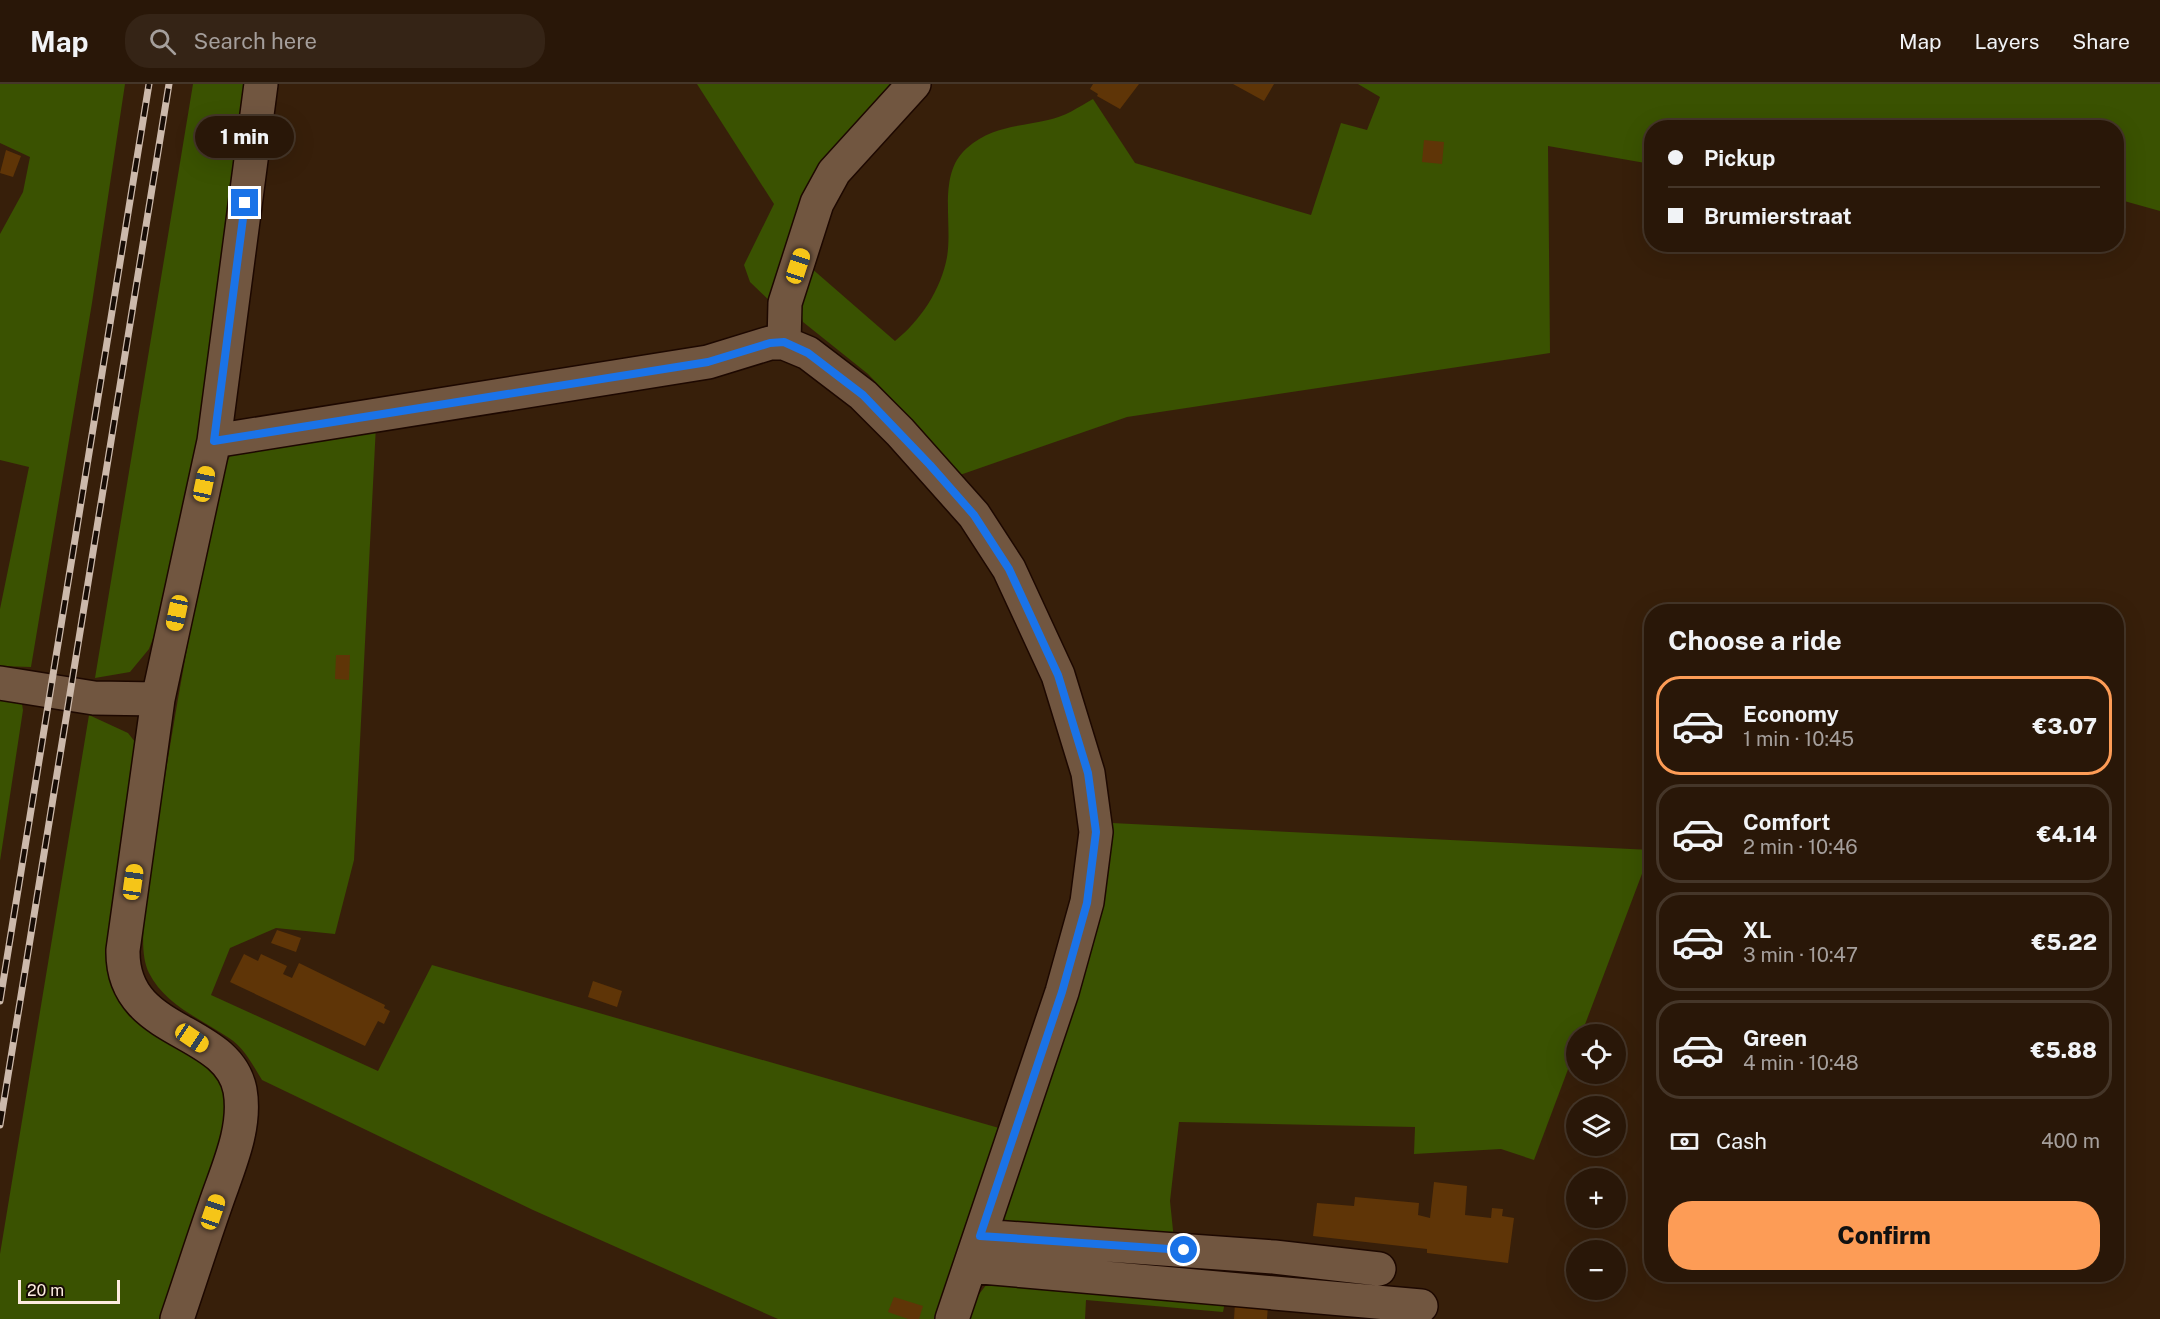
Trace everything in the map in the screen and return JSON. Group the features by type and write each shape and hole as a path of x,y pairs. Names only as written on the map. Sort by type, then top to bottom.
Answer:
{"street":[{"path":"177,1319 242,1116 239,1089 231,1071 217,1056 151,1012 137,999 127,982 123,967 158,699 214,441 261,84"},
{"path":"784,342 785,303 817,203 834,172 914,84"},
{"path":"214,441 708,362 770,343 784,342 808,353 863,395 974,515 1009,569 1058,675 1088,773 1096,832 1087,903 1062,992 952,1319"},
{"path":"0,683 94,698 158,699"},
{"path":"975,1251 1274,1257 1379,1269"},
{"path":"975,1251 1421,1306"}],"green space":[{"path":"0,84 125,84 92,303 31,667 0,666 0,609 29,467 0,460 0,234 23,192 30,157 0,143"},
{"path":"193,84 253,84 193,472 165,606 149,649 130,672 95,678"},
{"path":"697,84 905,84 773,304 750,282 744,265 774,204"},
{"path":"1358,84 2160,84 2160,211 2124,201 2124,120 1644,120 1644,163 1548,146 1550,353 1127,417 957,476 921,429 868,374 803,322 798,303 810,267 895,341 904,333 935,293 944,269 947,257 948,199 952,171 967,148 996,131 1060,117 1093,99 1135,163 1311,215 1341,123 1367,130 1380,97"},
{"path":"376,425 354,860 335,934 276,928 230,948 211,995 378,1071 432,965 999,1128 943,1319 778,1319 533,1210 262,1080 248,1057 234,1042 174,1003 164,994 149,973 143,949 146,906 174,720 219,477 230,456"},
{"path":"0,695 21,698 23,710 0,861"},
{"path":"89,715 128,733 139,747 113,976 218,1075 233,1125 171,1319 0,1319 0,1254"},
{"path":"1112,823 1644,850 1644,868 1585,1024 1566,1024 1566,1075 1534,1160 1501,1149 1414,1154 1415,1127 1179,1122 1170,1201 1174,1240 993,1227 1094,913"},
{"path":"996,1272 1226,1297 1223,1312 1086,1300 1085,1319 964,1319 967,1310"}],"building":[{"path":"1093,84 1139,84 1120,109 1097,96 1098,94 1090,89"},
{"path":"1233,84 1274,84 1264,101"},
{"path":"1424,140 1444,142 1442,164 1422,162"},
{"path":"6,150 21,156 13,177 0,173"},
{"path":"336,655 350,655 349,680 335,679"},
{"path":"277,930 301,938 296,952 271,943"},
{"path":"244,954 258,961 261,954 287,966 283,974 292,978 299,963 385,1005 384,1008 390,1011 384,1024 378,1021 365,1046 230,982"},
{"path":"593,981 622,991 617,1007 588,997"},
{"path":"1434,1182 1467,1186 1465,1215 1491,1218 1492,1208 1503,1209 1502,1216 1514,1218 1508,1263 1427,1253 1427,1249 1313,1236 1317,1203 1354,1206 1355,1197 1419,1203 1418,1215 1430,1218"},
{"path":"894,1297 923,1306 919,1319 908,1319 888,1312"},
{"path":"1235,1303 1268,1305 1267,1319 1234,1319"}],"railway":[{"path":"0,1001 149,84"},
{"path":"0,1125 169,84"}],"route":[{"path":"245,203 214,441 708,362 770,343 784,342 808,353 863,395 946,481 974,515 1009,569 1058,675 1088,773 1096,832 1087,903 1062,992 980,1236 1184,1250"}]}
